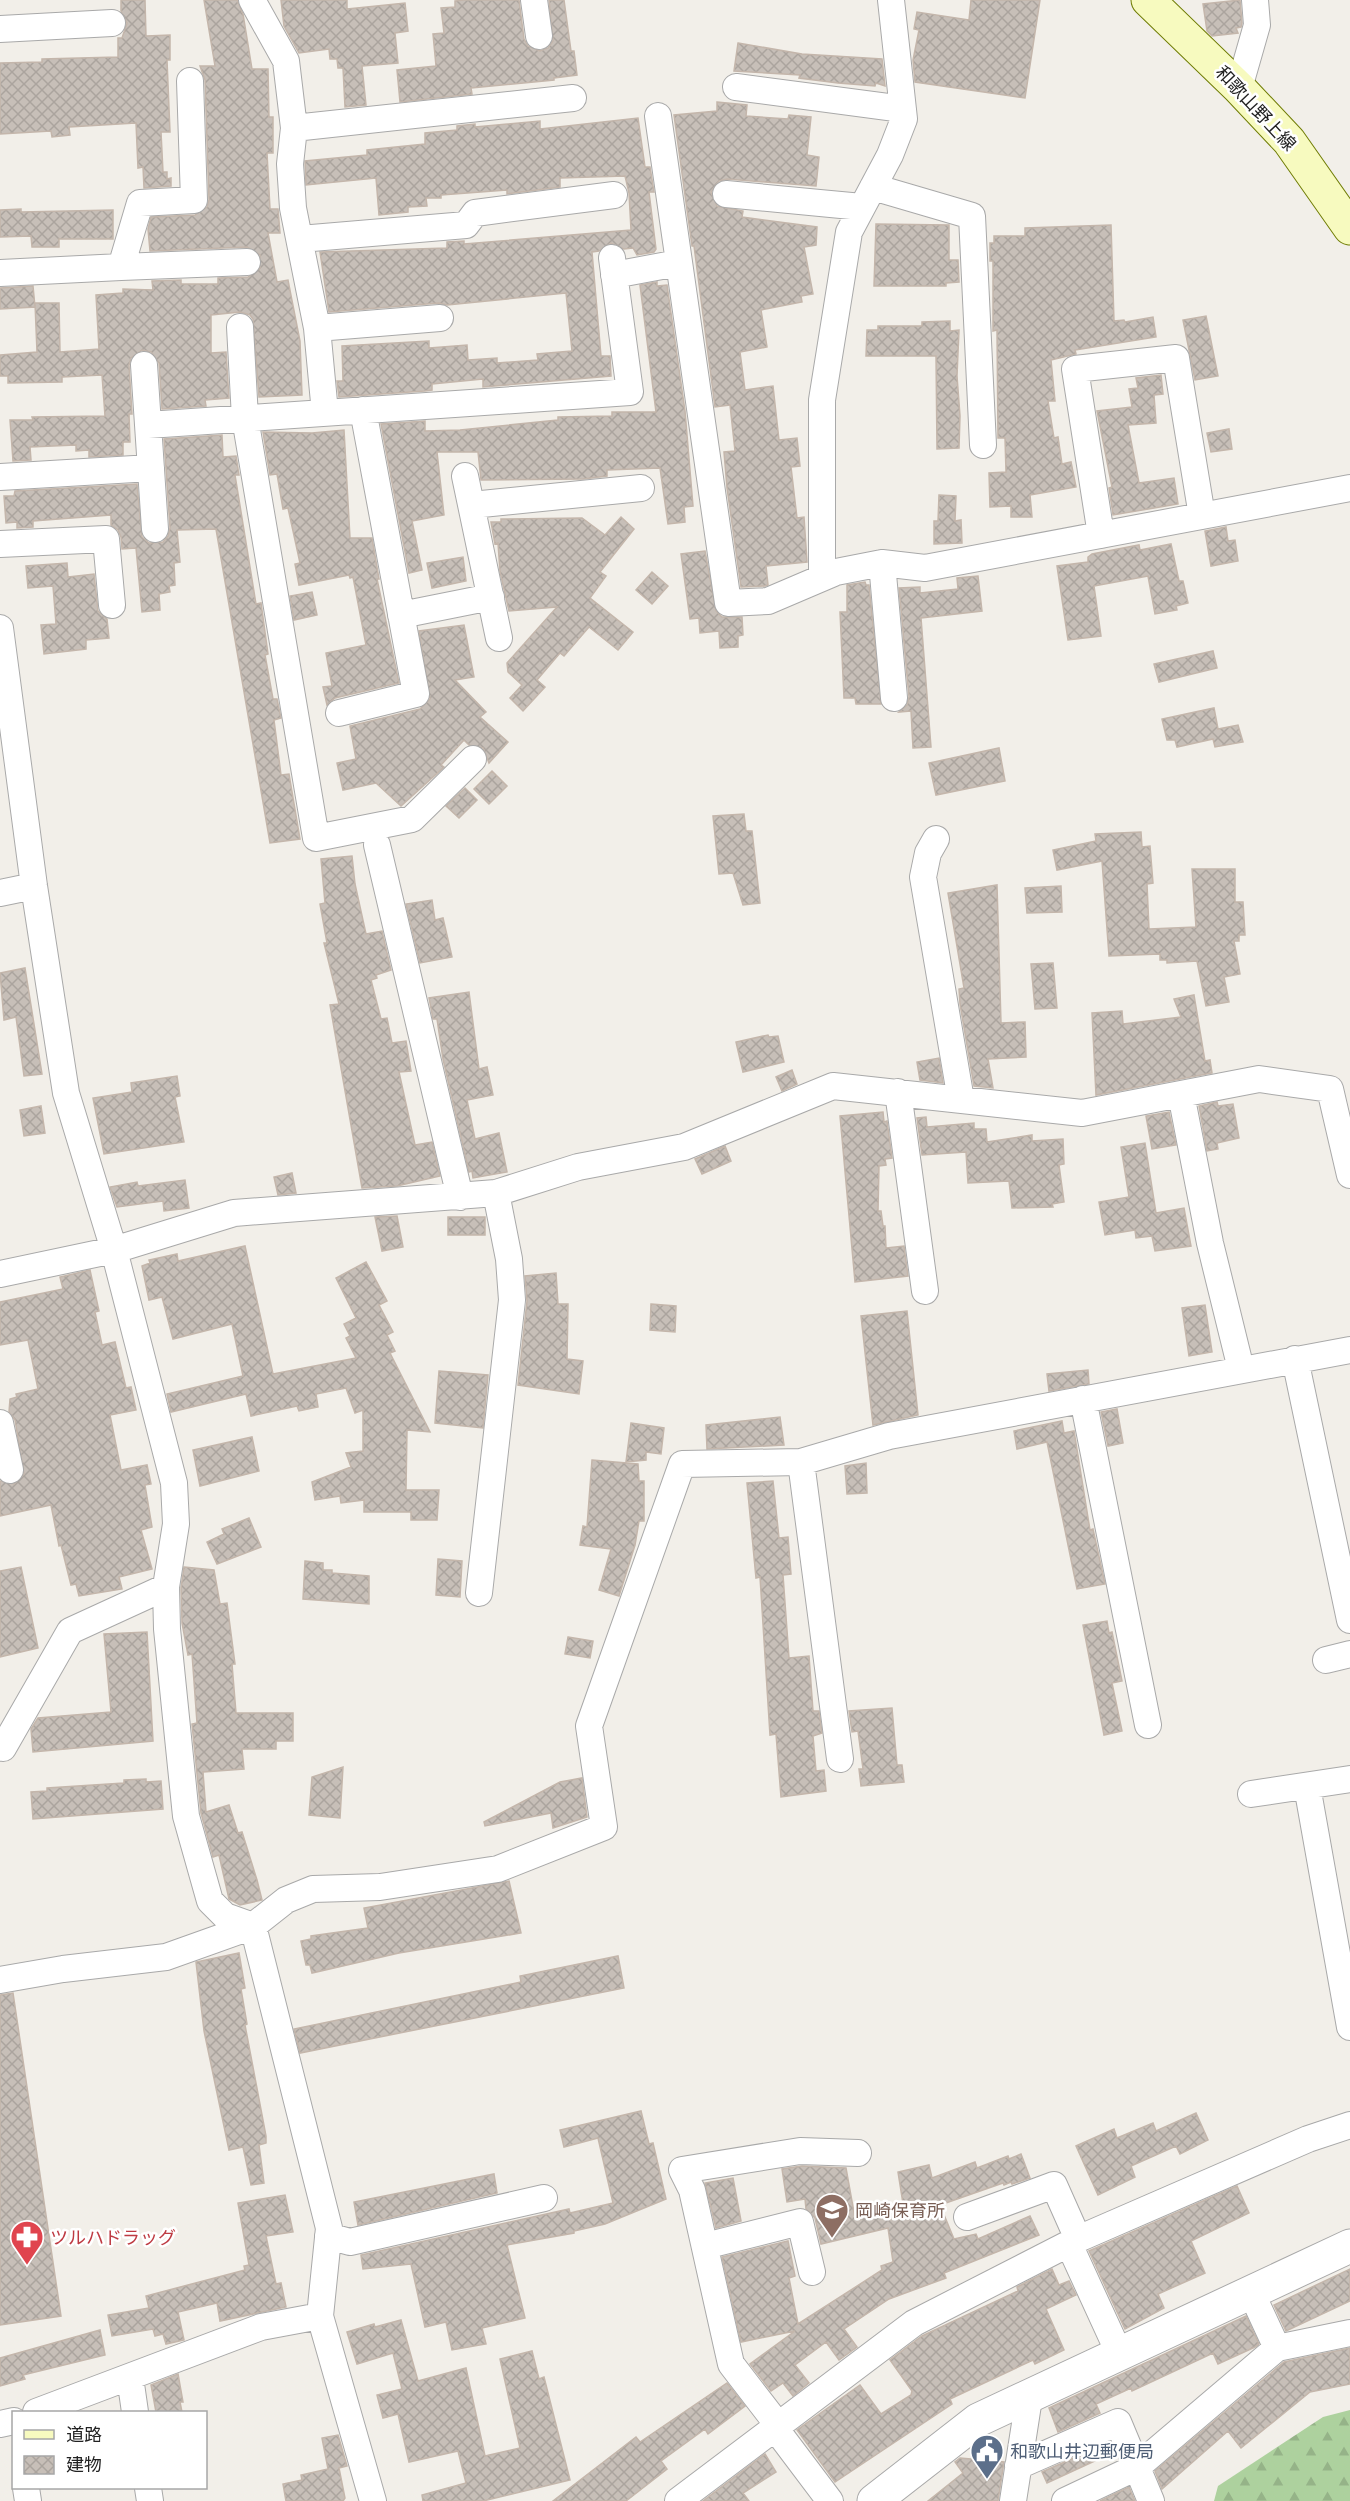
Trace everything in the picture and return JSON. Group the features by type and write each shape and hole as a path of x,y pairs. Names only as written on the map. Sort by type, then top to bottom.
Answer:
{"main road":[{"name":"和歌山野上線","path":"1148,0 1239,88 1289,141 1350,228"}],"street":[{"path":"252,0 286,61 294,128 290,164 293,208 317,328 325,413"},
{"path":"534,0 538,36"},
{"path":"822,578 822,399 849,232 904,119 891,0"},
{"path":"1239,88 1257,25 1255,0"},
{"path":"0,30 112,23"},
{"path":"121,267 140,203 194,200 190,81"},
{"path":"736,87 903,109"},
{"path":"294,128 573,98"},
{"path":"658,116 728,603 768,600 836,572 882,563 925,568 1350,488"},
{"path":"726,194 868,197 972,216 983,445"},
{"path":"300,239 466,225 475,213 614,195"},
{"path":"0,273 247,262"},
{"path":"148,425 630,392 613,266 678,263"},
{"path":"317,328 440,318"},
{"path":"240,327 244,418 316,838 412,819 473,759"},
{"path":"1101,535 1075,369 1176,358 1203,516"},
{"path":"144,365 155,529"},
{"path":"339,713 416,694 363,410"},
{"path":"0,477 151,468"},
{"path":"465,476 499,638"},
{"path":"471,505 641,488"},
{"path":"0,544 106,539 112,604"},
{"path":"882,563 894,698"},
{"path":"401,615 491,597"},
{"path":"0,628 2,663 66,1093 114,1250 174,1483 176,1524 166,1587 167,1629 186,1816 210,1901 225,1916 253,1926"},
{"path":"936,839 928,853 923,878 961,1100"},
{"path":"377,845 460,1197"},
{"path":"0,893 34,886"},
{"path":"0,1274 114,1250 234,1214 460,1197 496,1192 578,1167 684,1147 833,1086 1082,1113 1259,1079 1330,1089 1350,1175"},
{"path":"898,1092 925,1291"},
{"path":"1180,1094 1210,1243 1242,1369"},
{"path":"478,1593 512,1300 509,1259 496,1192"},
{"path":"0,1980 63,1969 166,1957 253,1926 286,1900 313,1890 380,1887 498,1869 604,1827 588,1725 682,1464 801,1462 889,1436 1350,1350"},
{"path":"1295,1359 1350,1620"},
{"path":"1083,1399 1148,1725"},
{"path":"0,1423 10,1470"},
{"path":"801,1462 840,1759"},
{"path":"0,1744 3,1748 70,1631 166,1587"},
{"path":"1251,1794 1350,1779"},
{"path":"1307,1786 1350,2027"},
{"path":"253,1926 300,2104 329,2228 320,2316 373,2501"},
{"path":"678,2501 914,2323 1073,2242 1308,2139 1350,2125"},
{"path":"830,2501 731,2364 692,2190 682,2170 800,2151 858,2153"},
{"path":"967,2217 1054,2185 1073,2242 1119,2353"},
{"path":"328,2236 350,2242 544,2198"},
{"path":"705,2246 800,2222 812,2272"},
{"path":"874,2501 978,2420 1350,2246"},
{"path":"1251,2292 1277,2348"},
{"path":"39,2411 261,2327 320,2316"},
{"path":"1065,2501 1137,2467 1277,2348 1350,2333"},
{"path":"130,2377 135,2411"},
{"path":"1013,2501 1029,2397"},
{"path":"1018,2466 1118,2422 1151,2501"}],"green space":[{"path":"1350,2410 1350,2501 1214,2501 1218,2486 1323,2417"}],"building":[{"path":"121,0 145,0 146,36 170,35 170,60 167,60 170,132 161,132 163,172 167,172 167,179 171,178 171,186 144,188 143,167 138,168 136,123 69,127 70,135 52,137 51,131 0,134 0,63 42,62 42,59 118,57 118,38 122,38 127,23 121,11"},
{"path":"204,0 237,0 243,14 252,69 268,69 269,117 273,117 273,153 267,153 270,209 278,209 280,233 268,233 277,282 288,280 300,341 302,395 259,397 253,319 250,315 240,312 211,315 211,353 226,352 229,398 205,400 206,406 162,409 159,363 151,352 142,350 131,358 129,365 132,414 129,414 130,442 123,442 123,455 89,457 89,450 76,451 76,445 30,447 31,460 13,461 10,420 33,420 32,417 105,416 102,375 62,377 62,382 8,383 8,376 0,376 0,355 37,352 35,303 59,303 60,352 99,349 96,295 123,293 123,289 153,290 152,281 181,280 181,284 218,284 218,278 248,277 260,268 260,255 247,247 150,251 148,229 151,217 195,215 207,207 209,200 205,80 200,66 215,66"},
{"path":"281,0 347,0 347,9 405,3 408,31 395,33 398,63 362,66 366,105 345,107 343,68 338,68 337,59 330,59 329,49 299,53 284,26"},
{"path":"519,0 524,39 528,46 540,51 548,48 553,41 549,0 564,0 571,51 574,51 577,75 554,78 554,80 471,88 472,94 400,102 397,70 436,66 433,34 444,33 441,8 455,7 455,1"},
{"path":"971,0 1040,0 1025,98 915,82 913,60 919,30 914,29 917,12 969,20"},
{"path":"1240,0 1242,23 1241,27 1236,28 1238,33 1212,36 1207,31 1203,4"},
{"path":"738,43 802,54 882,59 885,86 876,83 875,86 799,78 800,75 734,71"},
{"path":"717,102 747,105 746,116 788,119 789,115 811,117 807,155 819,157 816,186 727,179 719,181 711,192 717,206 743,211 742,217 817,227 816,245 804,247 813,294 801,296 802,302 761,310 767,347 740,352 745,390 773,386 779,440 797,438 800,466 791,467 797,518 804,517 807,562 766,566 768,585 765,586 741,587 724,452 735,451 730,405 715,407 674,115 717,111"},
{"path":"638,118 645,167 650,167 654,192 649,192 656,249 654,252 637,255 633,248 624,249 611,243 599,251 592,252 601,356 610,356 611,376 483,387 483,379 432,384 432,390 425,391 339,397 337,381 343,381 342,346 429,341 429,348 467,345 468,360 497,358 497,363 538,360 537,354 572,351 566,293 447,305 439,303 329,312 320,252 447,248 447,242 464,241 464,244 631,230 629,193 625,176 560,178 560,187 507,194 507,190 441,195 441,198 426,198 427,206 408,207 408,212 379,215 376,178 306,185 305,161 367,155 367,150 425,144 425,133 457,130 457,126 475,124 475,127 540,121 540,129"},
{"path":"21,209 21,212 113,210 113,239 59,239 59,247 32,247 31,236 0,237 0,210"},
{"path":"876,224 949,225 949,260 958,260 959,282 946,283 946,286 874,286"},
{"path":"1111,225 1114,321 1124,320 1125,322 1153,317 1156,337 1075,350 1076,354 1051,360 1055,401 1048,401 1054,438 1058,437 1062,464 1071,462 1076,487 1030,495 1032,517 1011,517 1011,506 990,507 989,473 1006,472 1005,438 998,438 997,330 993,331 993,261 990,261 990,243 994,243 994,236 1025,236 1025,228"},
{"path":"657,282 657,286 667,285 685,411 693,506 684,507 685,522 668,524 660,468 607,470 607,476 583,479 481,480 478,452 437,452 444,515 412,521 422,570 409,573 381,424 425,421 425,431 460,430 558,420 558,417 612,416 612,412 656,412 640,285"},
{"path":"33,286 35,307 0,309 0,288"},
{"path":"1206,316 1218,376 1195,380 1183,320"},
{"path":"950,321 950,331 959,330 957,376 960,416 959,448 937,449 936,356 866,356 867,330 878,330 878,326 922,326 922,322"},
{"path":"1161,375 1163,394 1154,395 1156,423 1128,425 1139,483 1174,478 1178,504 1113,515 1109,488 1112,487 1097,411 1132,407 1129,389 1138,388 1136,378"},
{"path":"1229,429 1232,449 1211,452 1207,433"},
{"path":"344,430 350,538 372,538 379,579 377,579 399,683 335,698 327,705 323,687 332,686 326,653 366,645 353,577 350,578 349,575 299,585 295,564 300,563 288,508 283,509 277,474 270,475 263,432 312,433"},
{"path":"222,435 223,457 236,456 239,475 235,475 256,604 261,603 268,654 265,655 273,699 277,699 281,718 274,720 281,775 289,774 300,839 270,843 216,529 177,530 180,562 174,563 175,585 169,586 170,592 159,594 160,610 142,612 136,548 122,549 118,530 111,525 111,515 33,521 33,527 17,528 17,522 6,523 4,496 14,496 15,491 137,484 142,537 149,543 163,542 170,528 164,439"},
{"path":"939,495 956,496 955,521 961,520 962,543 934,544 934,521 938,521"},
{"path":"621,517 634,529 600,572 606,576 590,598 633,632 618,650 589,627 564,656 560,653 537,680 545,687 523,711 510,698 522,685 508,672 507,663 557,607 509,611 500,572 498,543 495,544 491,522 501,522 501,519 582,518 605,535"},
{"path":"1226,527 1228,541 1235,540 1238,561 1211,566 1205,531"},
{"path":"1171,544 1179,581 1183,581 1188,603 1176,606 1177,610 1155,614 1148,576 1094,586 1101,636 1068,640 1057,566 1088,562 1088,557 1092,554 1139,545 1140,550"},
{"path":"705,551 716,611 722,617 742,617 743,635 738,636 738,647 720,648 719,631 700,633 699,618 690,619 681,554"},
{"path":"463,557 466,581 432,588 427,563"},
{"path":"67,563 68,577 94,574 98,611 107,619 109,638 86,640 86,649 44,654 41,625 56,624 53,586 28,588 26,566"},
{"path":"652,572 668,586 652,604 636,590"},
{"path":"978,576 982,611 921,618 931,747 913,748 911,711 899,712 907,705 909,697 899,588 920,587 920,593 958,589 957,578"},
{"path":"865,582 869,585 881,704 856,704 855,698 844,698 840,612 847,612 847,585"},
{"path":"312,592 317,615 294,620 290,596"},
{"path":"464,625 474,677 455,680 486,712 480,717 508,742 489,763 483,748 469,745 464,740 441,765 444,767 401,806 376,783 343,790 337,763 356,759 350,726 420,709 430,699 419,631"},
{"path":"1213,651 1217,668 1159,682 1154,664"},
{"path":"1214,708 1218,729 1238,725 1243,742 1215,747 1213,739 1177,747 1175,740 1167,740 1162,719"},
{"path":"999,748 1005,781 936,795 929,763"},
{"path":"492,771 507,786 489,804 474,789"},
{"path":"465,788 477,800 459,818 446,806"},
{"path":"744,814 746,831 752,831 760,903 743,905 733,873 719,874 713,816"},
{"path":"1141,832 1142,847 1150,846 1153,883 1147,884 1149,929 1196,927 1192,869 1235,869 1235,902 1243,902 1245,935 1239,935 1239,941 1234,941 1240,974 1224,977 1229,1002 1206,1006 1197,961 1167,963 1167,960 1160,960 1160,954 1109,956 1102,861 1057,870 1053,850 1096,841 1095,834"},
{"path":"352,856 355,884 366,934 382,931 391,970 376,975 377,978 371,980 381,1019 387,1018 392,1043 406,1041 411,1071 399,1072 415,1145 432,1142 440,1176 397,1186 362,1188 330,1005 339,1004 324,943 327,943 320,904 325,903 321,859"},
{"path":"997,885 1001,1023 1025,1022 1026,1057 988,1059 993,1088 974,1086 960,1004 959,989 964,988 948,893"},
{"path":"1061,886 1062,912 1027,913 1025,888"},
{"path":"432,900 435,920 443,918 452,957 420,963 406,904"},
{"path":"1053,963 1057,1008 1035,1009 1031,964"},
{"path":"25,968 42,1074 24,1076 16,1017 4,1020 0,973"},
{"path":"469,992 479,1069 487,1067 493,1095 467,1100 475,1139 499,1133 507,1172 473,1178 472,1171 469,1172 443,1059 437,1019 433,1019 429,998"},
{"path":"1194,995 1205,1061 1210,1060 1212,1073 1096,1095 1092,1013 1122,1011 1123,1024 1181,1017 1174,999"},
{"path":"768,1035 769,1037 778,1036 784,1062 743,1072 736,1042"},
{"path":"939,1058 943,1083 920,1080 917,1062"},
{"path":"792,1070 797,1084 782,1091 776,1077"},
{"path":"177,1076 180,1096 175,1097 184,1142 104,1154 93,1098 132,1092 131,1083"},
{"path":"1217,1102 1218,1106 1233,1104 1239,1138 1217,1143 1218,1149 1207,1151 1199,1106"},
{"path":"41,1106 45,1133 24,1136 20,1110"},
{"path":"883,1112 884,1122 887,1121 892,1158 885,1159 886,1165 879,1166 878,1211 881,1211 883,1226 885,1226 886,1248 904,1246 908,1276 855,1282 840,1116"},
{"path":"1169,1112 1176,1145 1152,1149 1146,1116"},
{"path":"926,1117 927,1127 974,1123 974,1129 986,1129 987,1142 1032,1135 1032,1141 1063,1139 1064,1164 1059,1165 1064,1202 1052,1204 1053,1207 1012,1208 1009,1181 968,1183 966,1152 922,1155 917,1118"},
{"path":"1145,1143 1156,1213 1184,1208 1191,1246 1155,1251 1152,1236 1136,1238 1135,1230 1105,1235 1099,1202 1129,1197 1121,1147"},
{"path":"725,1146 731,1161 702,1174 695,1159"},
{"path":"292,1173 296,1193 278,1195 274,1177"},
{"path":"185,1180 189,1208 164,1211 163,1201 117,1207 110,1187 137,1182 138,1186"},
{"path":"397,1216 403,1247 382,1251 375,1217"},
{"path":"448,1217 485,1217 485,1235 448,1235"},
{"path":"245,1246 273,1374 356,1358 346,1338 350,1336 344,1324 356,1318 336,1278 366,1262 387,1301 379,1305 393,1332 387,1335 395,1351 390,1353 430,1432 407,1430 406,1490 439,1490 437,1520 411,1520 411,1512 364,1512 364,1500 341,1503 340,1496 315,1500 312,1482 351,1467 346,1453 363,1451 363,1410 355,1413 346,1388 316,1394 318,1407 299,1411 297,1406 251,1416 246,1394 171,1412 167,1394 243,1376 232,1324 173,1339 162,1297 149,1300 142,1266 150,1263 149,1260 177,1254 178,1261"},
{"path":"90,1270 99,1311 95,1312 102,1345 115,1342 126,1388 131,1387 136,1410 110,1415 121,1470 147,1465 151,1484 145,1485 152,1527 141,1530 152,1569 119,1577 122,1589 79,1596 76,1584 71,1585 61,1545 59,1546 51,1505 0,1516 0,1481 14,1484 24,1474 15,1420 9,1412 10,1399 17,1397 16,1394 38,1389 28,1340 0,1345 0,1302 63,1289 60,1277"},
{"path":"556,1273 558,1304 568,1304 567,1359 583,1361 579,1394 518,1385 527,1301 525,1276"},
{"path":"651,1304 676,1306 675,1332 650,1330"},
{"path":"1205,1305 1212,1352 1189,1356 1182,1308"},
{"path":"907,1311 918,1415 873,1425 861,1316"},
{"path":"1088,1370 1089,1384 1049,1391 1047,1374"},
{"path":"439,1371 488,1375 483,1428 435,1423"},
{"path":"1117,1409 1123,1443 1108,1446 1101,1412"},
{"path":"780,1417 784,1445 707,1449 706,1425"},
{"path":"1062,1421 1064,1433 1074,1431 1090,1530 1093,1529 1105,1584 1077,1589 1047,1442 1017,1449 1014,1431"},
{"path":"631,1423 664,1428 661,1454 646,1452 646,1460 626,1462"},
{"path":"252,1437 259,1471 200,1486 193,1450"},
{"path":"592,1460 638,1464 639,1481 644,1481 644,1521 639,1521 635,1545 619,1596 599,1590 611,1549 580,1545 583,1526 587,1527"},
{"path":"866,1463 867,1493 847,1494 845,1466"},
{"path":"773,1481 779,1538 788,1537 791,1574 783,1575 789,1658 809,1656 813,1711 819,1711 822,1733 813,1736 816,1771 824,1770 826,1791 781,1797 776,1734 770,1735 760,1577 756,1578 747,1483"},
{"path":"249,1518 261,1547 217,1564 207,1542 224,1534 222,1529"},
{"path":"438,1559 462,1561 460,1597 436,1595"},
{"path":"305,1561 323,1563 323,1570 332,1570 332,1573 369,1576 369,1604 303,1599"},
{"path":"21,1567 38,1648 0,1657 0,1571"},
{"path":"184,1567 214,1570 220,1604 227,1603 235,1664 232,1664 236,1713 293,1713 293,1741 276,1741 276,1749 242,1749 244,1769 203,1772 206,1812 229,1805 238,1833 242,1832 257,1880 262,1900 240,1905 229,1899 219,1855 213,1857 201,1813 192,1724 197,1723 192,1654 188,1655 182,1623 181,1588"},
{"path":"1107,1621 1109,1633 1112,1632 1122,1681 1112,1683 1122,1731 1104,1735 1083,1625"},
{"path":"147,1632 153,1741 33,1752 31,1729 38,1718 111,1712 104,1634"},
{"path":"568,1637 593,1641 590,1658 565,1654"},
{"path":"892,1708 897,1765 902,1765 904,1782 861,1786 859,1769 863,1769 858,1731 852,1732 849,1711"},
{"path":"343,1767 340,1818 309,1815 312,1777"},
{"path":"582,1778 587,1817 553,1828 551,1813 485,1826 484,1822 560,1782"},
{"path":"146,1779 146,1782 161,1781 163,1809 33,1819 31,1792 47,1791 47,1788 124,1783 124,1780"},
{"path":"509,1881 521,1933 399,1953 312,1973 310,1965 306,1965 301,1941 311,1939 311,1936 368,1928 364,1908"},
{"path":"239,1953 245,1988 241,1989 247,2024 245,2025 266,2136 266,2143 259,2145 264,2183 251,2185 243,2147 229,2150 204,2031 196,1962"},
{"path":"618,1956 624,1988 300,2053 294,2029 521,1982 520,1976"},
{"path":"13,1993 61,2316 0,2325 0,1995"},
{"path":"641,2111 649,2144 653,2143 666,2199 605,2224 574,2231 574,2233 507,2245 525,2318 482,2328 486,2344 452,2350 446,2322 425,2327 411,2264 363,2269 361,2255 569,2209 570,2213 613,2203 598,2138 564,2147 560,2130"},
{"path":"1196,2113 1208,2140 1180,2154 1176,2146 1131,2166 1135,2177 1098,2195 1076,2146 1114,2129 1117,2138 1153,2123 1156,2131"},
{"path":"1021,2154 1030,2178 1012,2184 1011,2182 1004,2185 1003,2183 940,2205 954,2239 976,2234 978,2239 1030,2216 1039,2235 944,2273 946,2278 889,2299 844,2329 857,2347 839,2360 826,2342 795,2365 809,2383 793,2396 783,2383 771,2391 750,2364 795,2331 741,2342 722,2257 788,2241 795,2276 789,2278 798,2324 882,2270 881,2266 893,2262 888,2228 821,2244 815,2218 806,2209 805,2199 787,2202 782,2169 802,2166 846,2168 855,2218 904,2210 898,2172 929,2165 932,2178 975,2162 977,2168 1008,2156 1009,2159"},
{"path":"494,2174 497,2193 358,2225 354,2202"},
{"path":"733,2178 741,2221 716,2228 705,2183"},
{"path":"1237,2186 1249,2213 1191,2241 1205,2273 1158,2294 1164,2308 1125,2329 1089,2251"},
{"path":"285,2195 293,2232 266,2236 276,2284 281,2283 286,2307 220,2321 217,2303 178,2312 184,2340 166,2344 163,2334 155,2336 153,2329 112,2336 108,2315 149,2308 146,2296 245,2270 244,2266 249,2265 238,2203"},
{"path":"1052,2269 1059,2285 1069,2281 1076,2295 1046,2309 1064,2350 1035,2364 1033,2360 950,2399 952,2404 835,2482 797,2430 860,2385 881,2414 911,2395 912,2391 890,2360 922,2336 1018,2291 1017,2287"},
{"path":"1350,2269 1350,2301 1286,2331 1274,2305"},
{"path":"1246,2316 1259,2344 1255,2347 1218,2364 1213,2353 1132,2391 1131,2388 1096,2404 1100,2413 1058,2432 1049,2408"},
{"path":"401,2320 418,2381 466,2368 485,2456 520,2448 500,2359 532,2351 539,2379 544,2377 570,2480 483,2501 423,2501 422,2495 466,2483 458,2451 409,2462 398,2414 383,2418 377,2395 402,2389 393,2353 357,2364 347,2332 374,2324 375,2327"},
{"path":"100,2330 105,2355 23,2375 25,2379 0,2386 0,2358"},
{"path":"1350,2348 1350,2384 1310,2392 1241,2448 1228,2431 1162,2489 1155,2471 1284,2362"},
{"path":"178,2374 183,2402 180,2402 182,2411 156,2411 151,2385"},
{"path":"727,2383 745,2406 708,2434 705,2429 661,2461 667,2469 626,2501 553,2501 636,2437 640,2442"},
{"path":"338,2435 347,2466 339,2468 345,2498 343,2501 286,2501 283,2484 302,2480 301,2475 328,2469 322,2438"},
{"path":"1110,2442 1114,2452 1047,2483 1042,2472"},
{"path":"765,2454 776,2472 743,2493 749,2501 703,2501"},
{"name":"和歌山井辺郵便局","path":"960,2458 1004,2462 998,2501 928,2501 963,2473 955,2462"},
{"path":"1129,2487 1135,2501 1100,2501"}],"place":[{"name":"岡崎保育所","path":"832,2239"},
{"name":"ツルハドラッグ","path":"27,2266"},
{"name":"和歌山井辺郵便局","path":"987,2480"}]}
